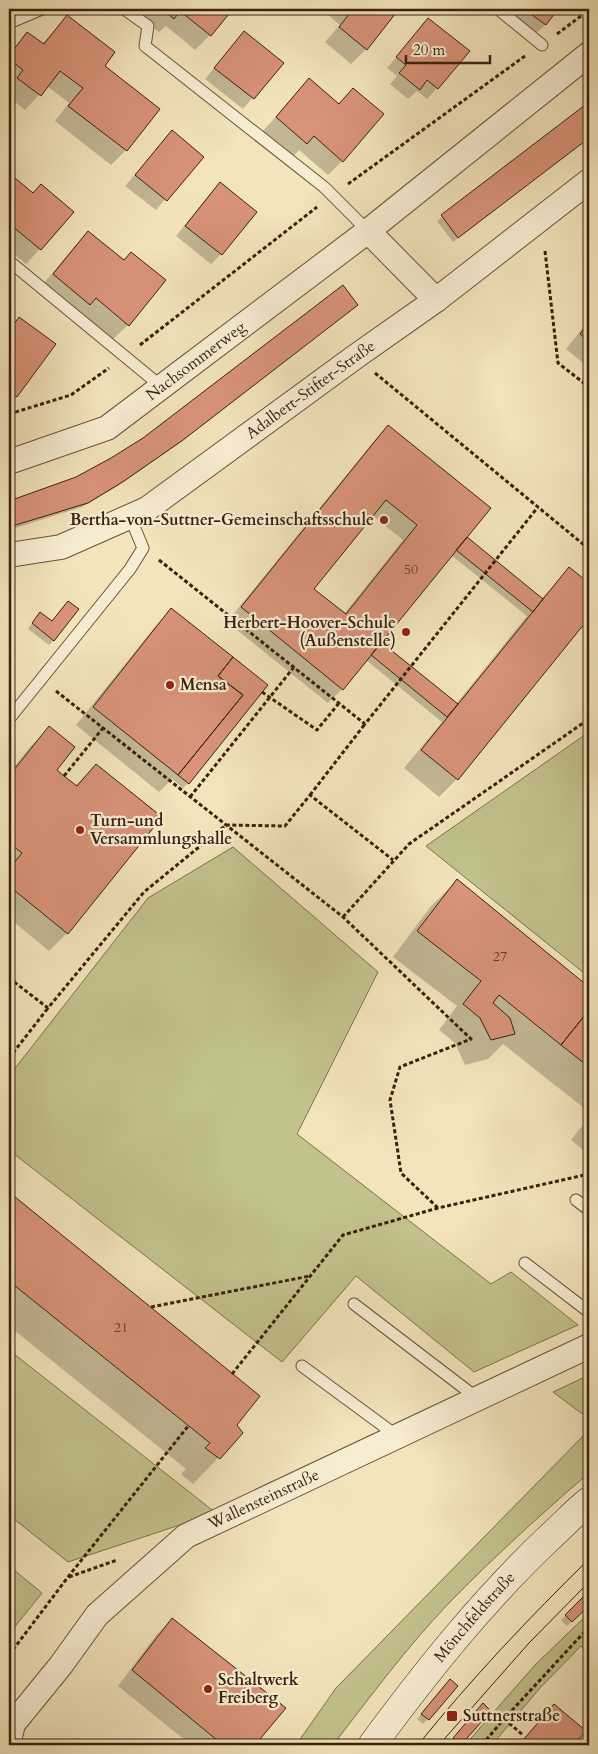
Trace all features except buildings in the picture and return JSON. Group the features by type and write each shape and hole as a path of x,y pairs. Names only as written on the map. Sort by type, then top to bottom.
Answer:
{"main road":[{"name":"Mönchfeldstraße","path":"372,1745 416,1685 472,1619 523,1563 589,1501"}],"street":[{"name":"Nachsommerweg","path":"9,462 107,428 368,231 589,54"},
{"name":"Adalbert-Stifter-Straße","path":"9,555 61,547 147,510 355,357 436,300 589,181"},
{"path":"368,231 436,300"},
{"name":"Wallensteinstraße","path":"9,1741 13,1724 61,1665 97,1616 186,1536 589,1346"}],"lane":[{"path":"9,23 42,9"},
{"path":"124,9 148,26 145,46 333,194 368,231"},
{"path":"498,9 542,44"},
{"path":"9,261 162,387"},
{"path":"9,719 130,569 143,548 130,516"},
{"path":"576,1200 589,1210"},
{"path":"525,1263 589,1312"},
{"path":"354,1304 477,1398"},
{"path":"302,1366 397,1436"}],"path":[{"path":"9,414 71,395 125,357 333,194 589,10"},
{"path":"545,252 558,362 589,386"},
{"path":"355,357 588,548 589,543"},
{"path":"9,1058 144,892 226,825 285,826 538,507"},
{"path":"143,548 166,564 365,724"},
{"path":"190,797 294,667"},
{"path":"40,679 343,917 471,1039 400,1067 390,1100 402,1173 438,1208"},
{"path":"262,692 317,730 339,703"},
{"path":"343,917 409,844 589,719"},
{"path":"64,776 103,728"},
{"path":"310,794 393,860"},
{"path":"9,978 48,1008"},
{"path":"232,1374 343,1235 438,1208 589,1174"},
{"path":"151,1307 310,1276"},
{"path":"9,1655 68,1577 189,1425"},
{"path":"482,1745 504,1718 589,1627"},
{"path":"504,1718 523,1735"}],"green space":[{"path":"589,732 589,977 426,846"},
{"path":"233,847 378,972 297,1134 491,1284 511,1272 578,1325 474,1372 356,1276 282,1362 9,1150 9,1076 148,898"},
{"path":"9,1350 216,1513 68,1562 9,1515"},
{"path":"589,1375 589,1419 553,1392"},
{"path":"589,1430 589,1473 518,1536 433,1620 333,1745 296,1745 336,1688"},
{"path":"9,1566 42,1593 9,1634"},
{"path":"589,1613 589,1653 581,1646 540,1688 492,1745 465,1745 535,1665"}],"tram line":[{"path":"418,1745 501,1649 589,1559"},
{"path":"439,1745 529,1643 589,1582"}],"place":[{"name":"Bertha-von-Suttner-Gemeinschaftsschule","path":"384,520"},
{"name":"Herbert-Hoover-Schule (Außenstelle)","path":"406,632"},
{"name":"Mensa","path":"170,685"},
{"name":"Turn-und Versammlungshalle","path":"80,830"},
{"name":"Schaltwerk Freiberg","path":"208,1689"},
{"name":"Suttnerstraße","path":"452,1716"}]}
